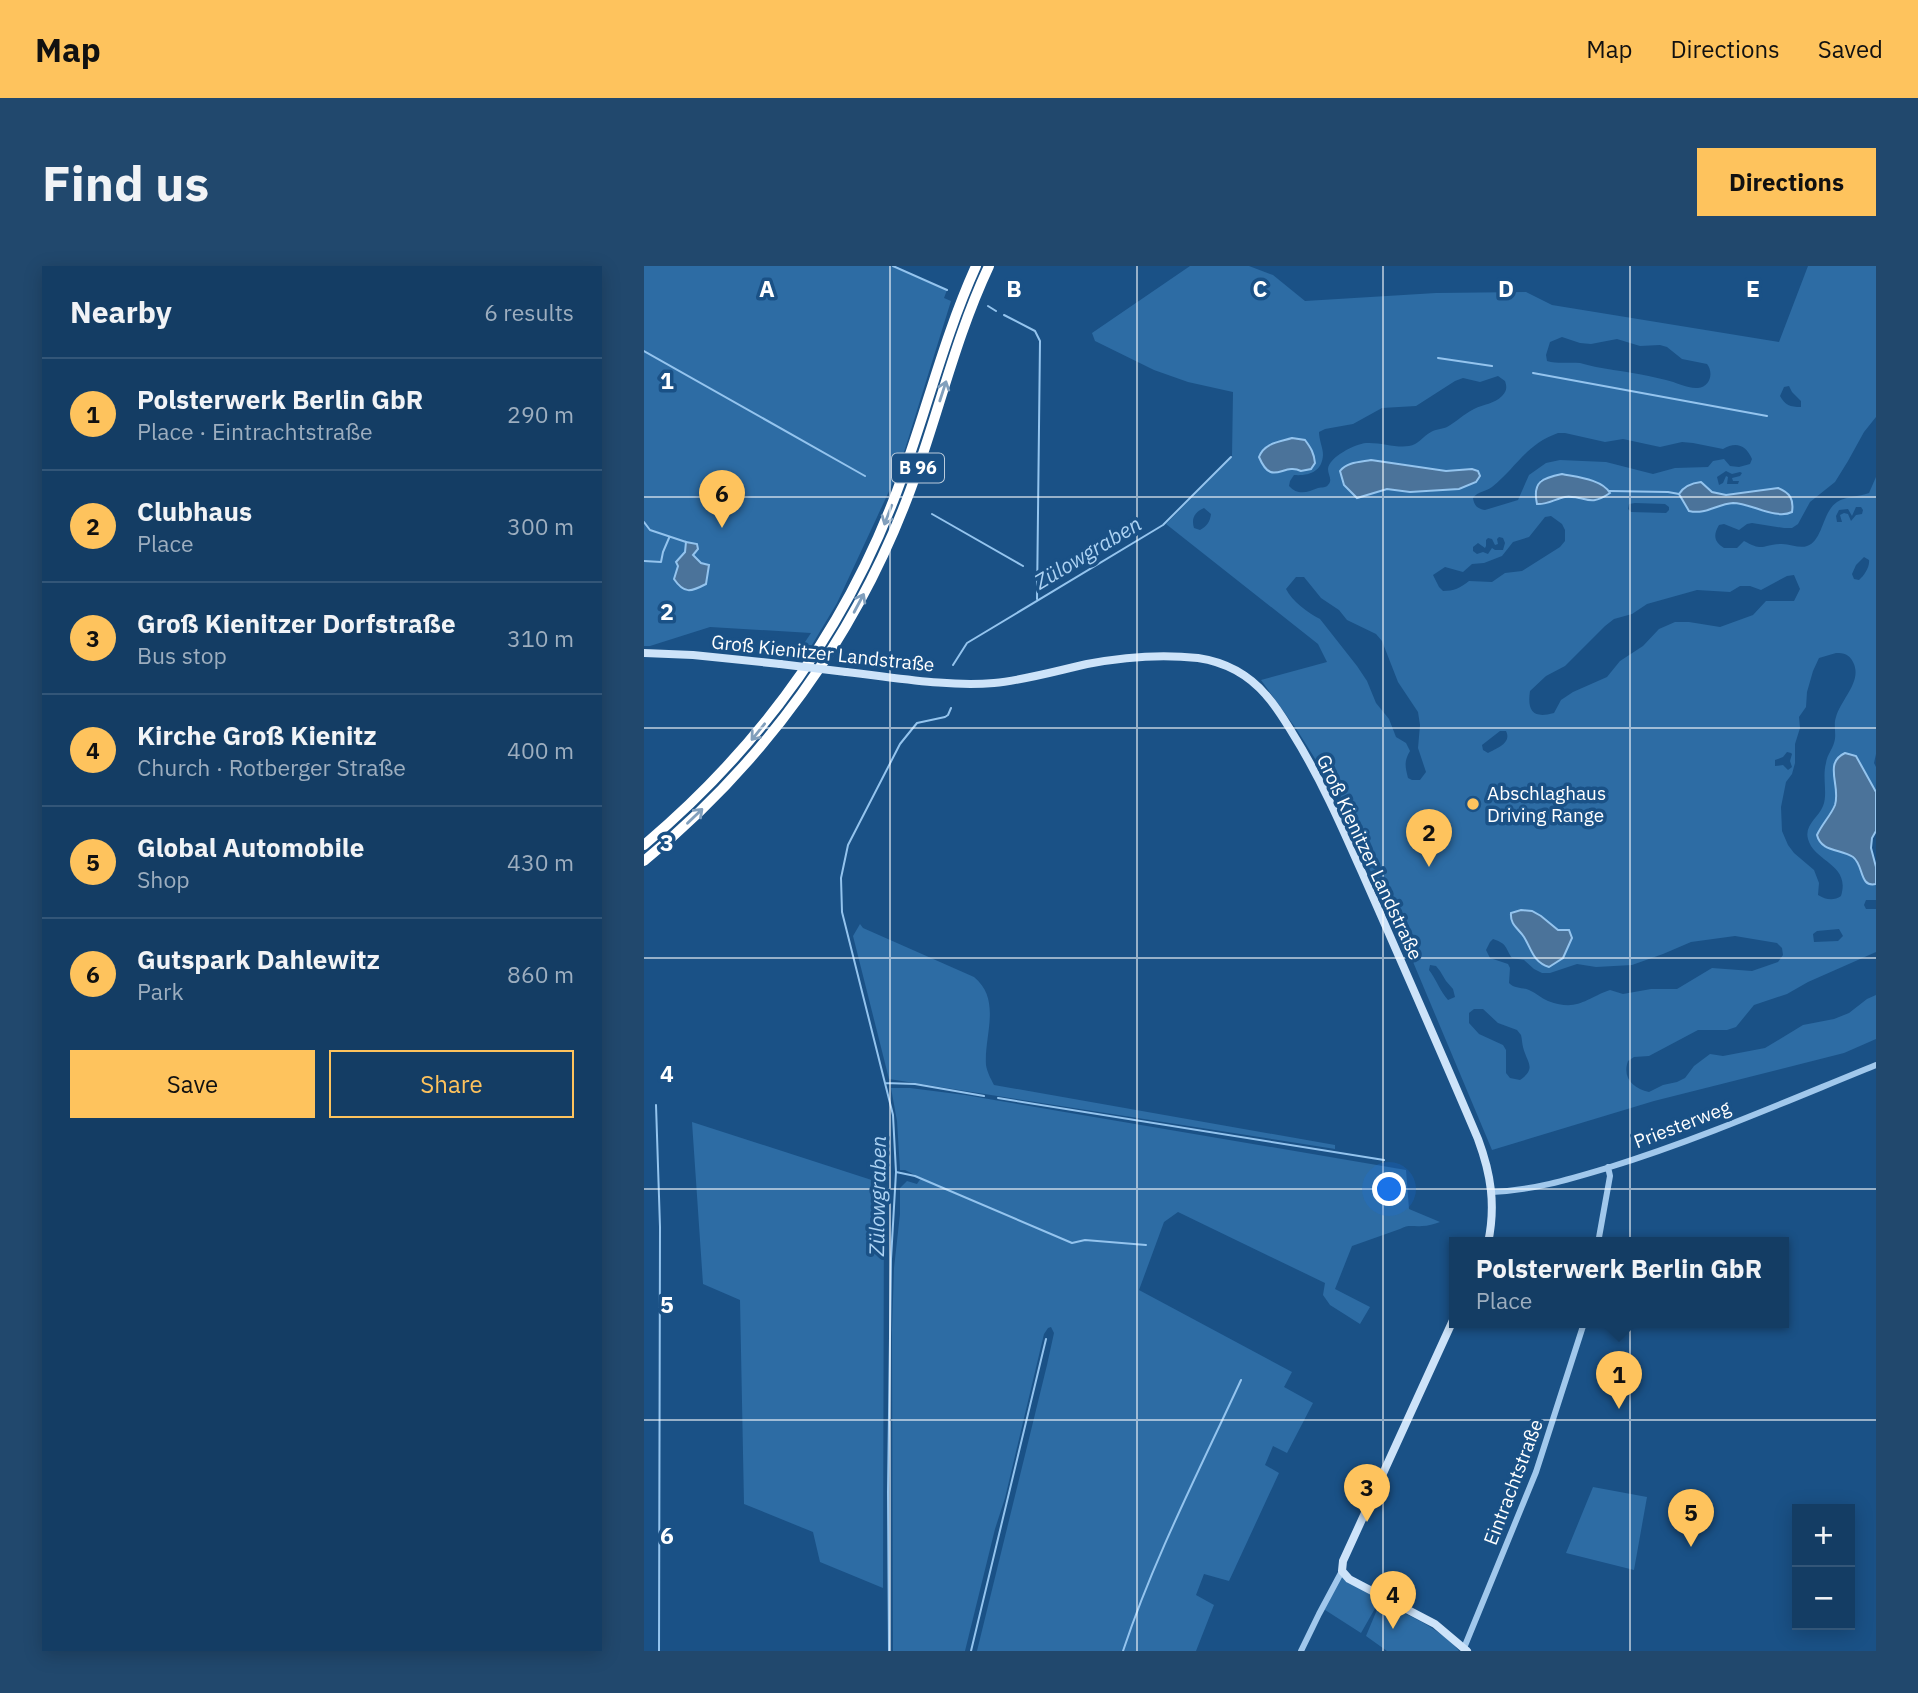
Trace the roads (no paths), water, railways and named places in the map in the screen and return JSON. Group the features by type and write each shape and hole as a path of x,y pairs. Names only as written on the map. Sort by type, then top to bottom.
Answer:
{"highway":[{"name":"B 96","path":"644,845 708,788 737,757 799,678 846,603 883,527 950,329 976,266"},
{"name":"B 96","path":"644,861 683,828 747,764 813,680 856,609 891,538 910,491 960,337 989,266"}],"main road":[{"name":"Groß Kienitzer Landstraße","path":"644,653 705,656 951,683 979,684 1032,677 1107,661 1166,657 1211,660 1245,675 1275,706 1324,788 1466,1111 1486,1160 1492,1192 1489,1237"},
{"path":"1449,1328 1343,1561 1342,1571 1349,1579 1435,1624 1466,1650"}],"street":[{"name":"Priesterweg","path":"1492,1192 1531,1189 1663,1150 1876,1065"},
{"path":"1599,1237 1610,1176 1608,1167"},
{"name":"Eintrachtstraße","path":"1466,1650 1536,1472 1582,1328"},
{"path":"1301,1651 1342,1571"}],"waterway":[{"path":"893,266 947,290"},
{"path":"988,306 996,311"},
{"path":"1004,315 1035,331 1040,341 1037,599"},
{"path":"644,351 865,476"},
{"path":"1438,358 1492,366"},
{"path":"1533,373 1767,416"},
{"name":"Zülowgraben","path":"953,665 967,643 1163,525 1231,457"},
{"path":"1609,491 1679,494"},
{"path":"932,514 1023,566"},
{"path":"644,522 650,530 686,542"},
{"path":"644,561 661,562 669,538"},
{"name":"Zülowgraben","path":"889,1651 891,1259 896,1172 893,1115 842,912 841,878 848,845 900,744 917,723 945,717 951,708"},
{"path":"885,1083 915,1084 984,1096"},
{"path":"998,1098 1384,1160"},
{"path":"656,1105 660,1227 659,1651"},
{"path":"896,1172 915,1176 1072,1243 1085,1240 1146,1245"},
{"path":"971,1651 1046,1339"},
{"path":"1123,1651 1163,1548 1241,1380"}],"place":[{"name":"Gutspark Dahlewitz","path":"722,528"},
{"name":"Abschlaghaus Driving Range","path":"1473,804"},
{"name":"Clubhaus","path":"1429,867"},
{"name":"Polsterwerk Berlin GbR","path":"1619,1409"},
{"name":"Groß Kienitzer Dorfstraße","path":"1367,1522"},
{"name":"Global Automobile","path":"1691,1547"},
{"name":"Kirche Groß Kienitz","path":"1393,1629"}]}
